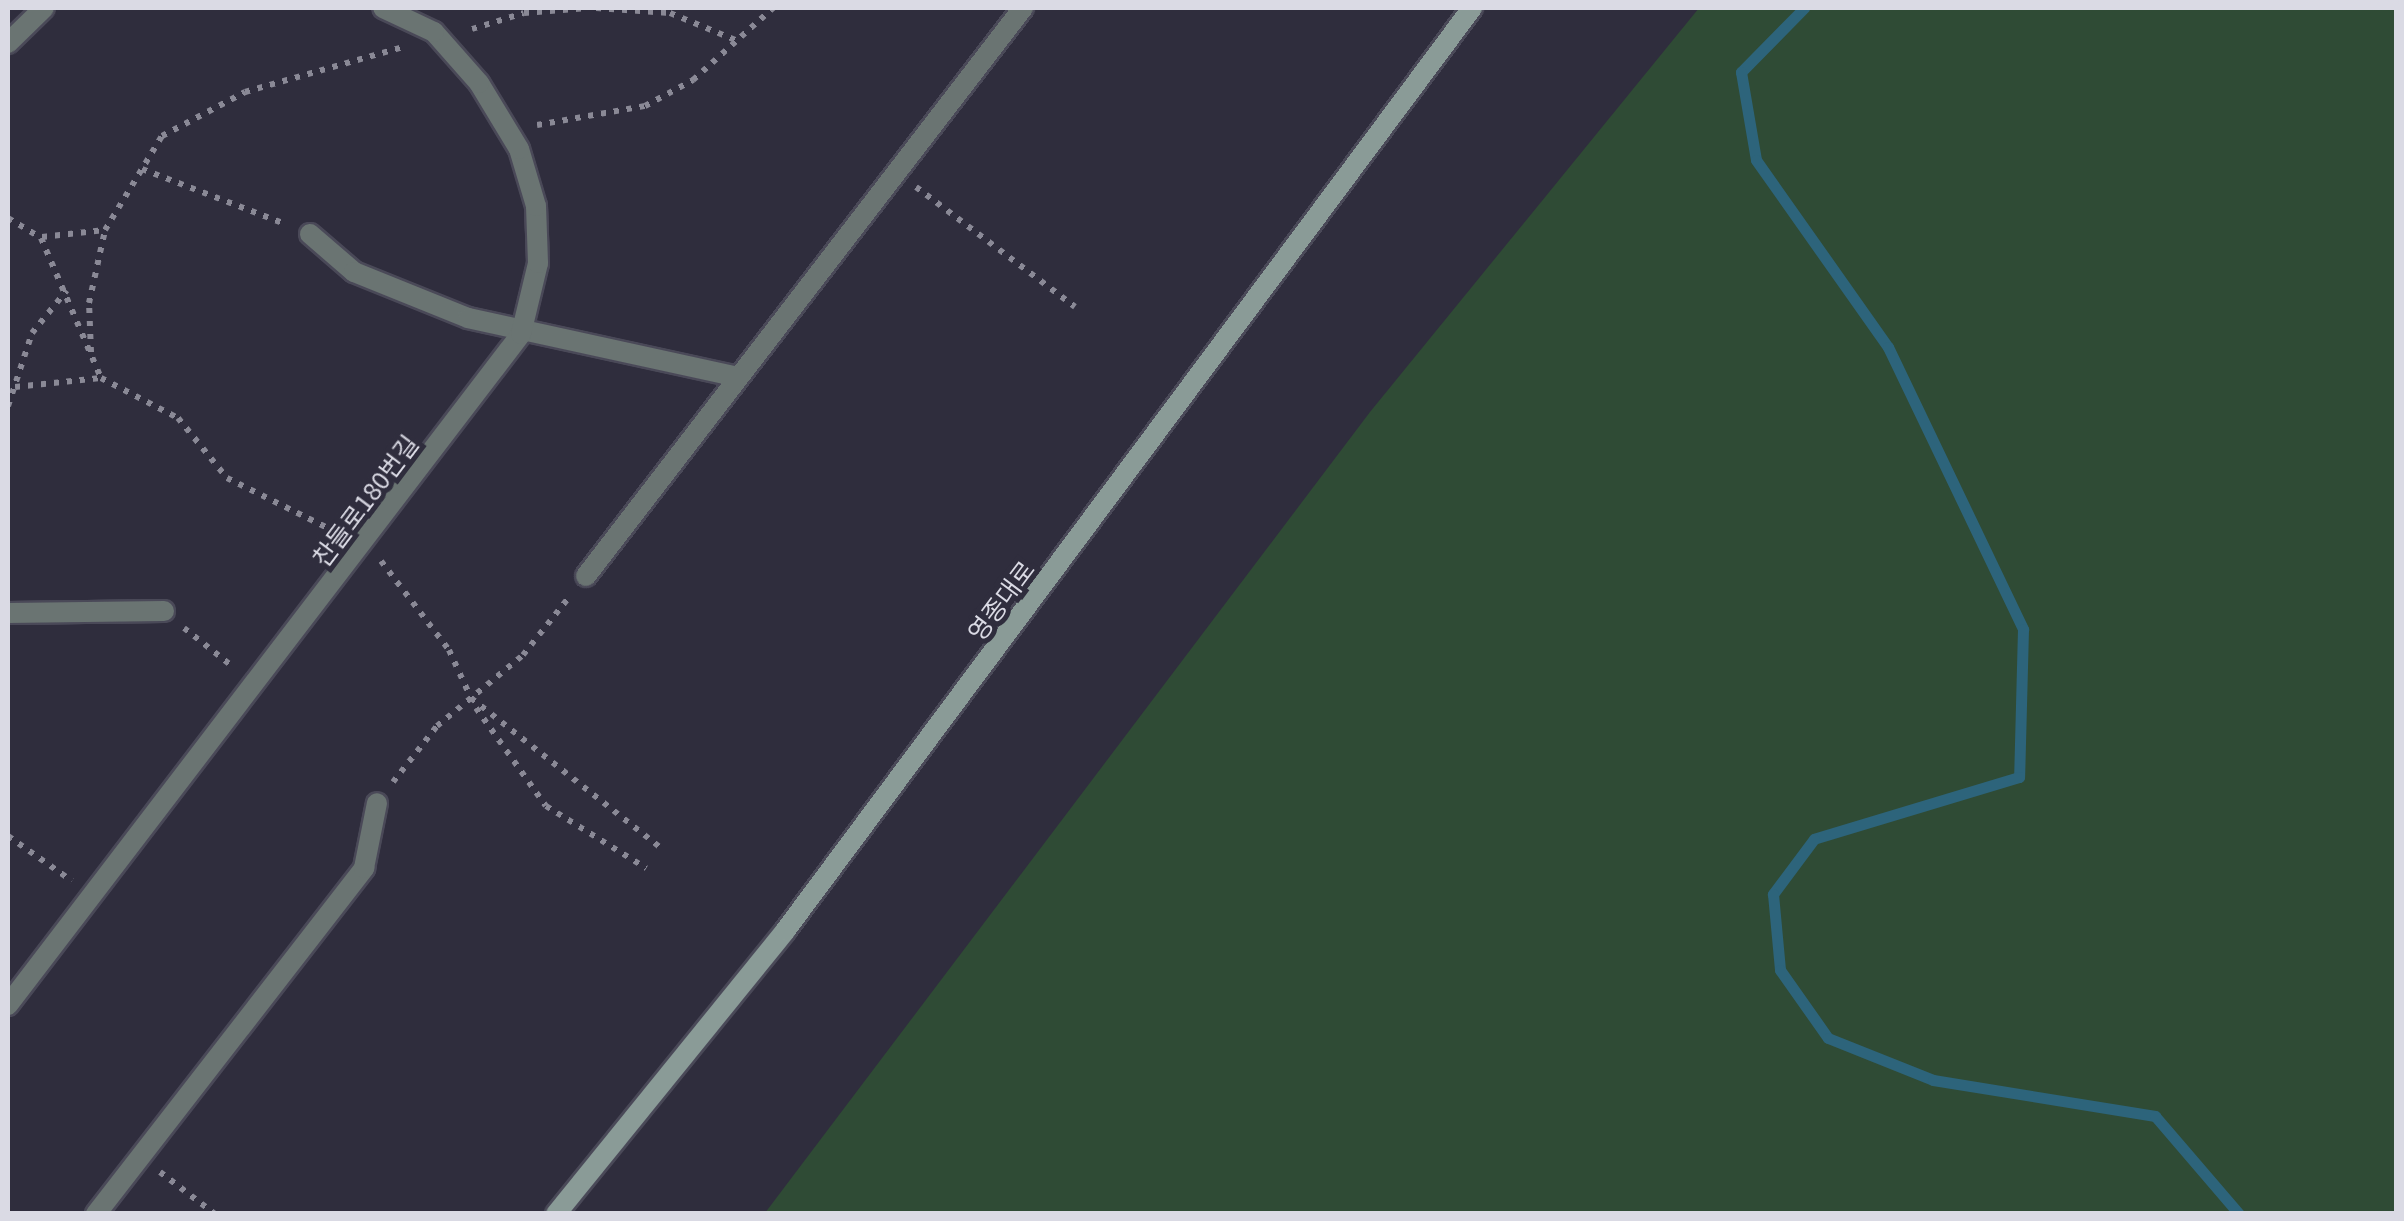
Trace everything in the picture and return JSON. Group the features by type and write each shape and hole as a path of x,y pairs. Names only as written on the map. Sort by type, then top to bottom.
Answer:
{"street":[{"path":"8,43 44,8"},
{"name":"찬들로180번길","path":"8,1005 521,334 538,263 536,206 520,149 479,83 434,32 382,8"},
{"path":"586,576 1023,8"},
{"name":"영종대로","path":"556,1214 797,916 1472,8"},
{"path":"310,234 354,272 521,334 738,378"},
{"path":"8,613 164,612"},
{"path":"96,1214 364,868 377,803"}],"path":[{"path":"472,30 524,13 592,8 670,13 738,41"},
{"path":"536,126 645,106 693,80 773,8"},
{"path":"91,352 89,303 105,230 162,136 200,111 409,46"},
{"path":"142,168 310,234"},
{"path":"912,184 1074,306"},
{"path":"8,218 41,238 68,289 101,378"},
{"path":"41,238 105,230"},
{"path":"8,406 32,333 68,289"},
{"path":"15,388 101,378 178,418 227,478 346,536"},
{"path":"380,560 450,650 471,698 546,806 646,868"},
{"path":"377,803 438,726 523,655 586,576"},
{"path":"164,612 240,673"},
{"path":"471,698 661,848"},
{"path":"8,836 78,885"},
{"path":"156,1168 215,1214"}],"green space":[{"path":"1699,8 2396,8 2396,1213 765,1213 1370,412"}],"waterway":[{"path":"1804,8 1741,72 1756,160 1888,347 2023,629 2019,777 1814,839 1773,894 1780,970 1828,1038 1933,1080 2155,1116 2239,1214"}]}
